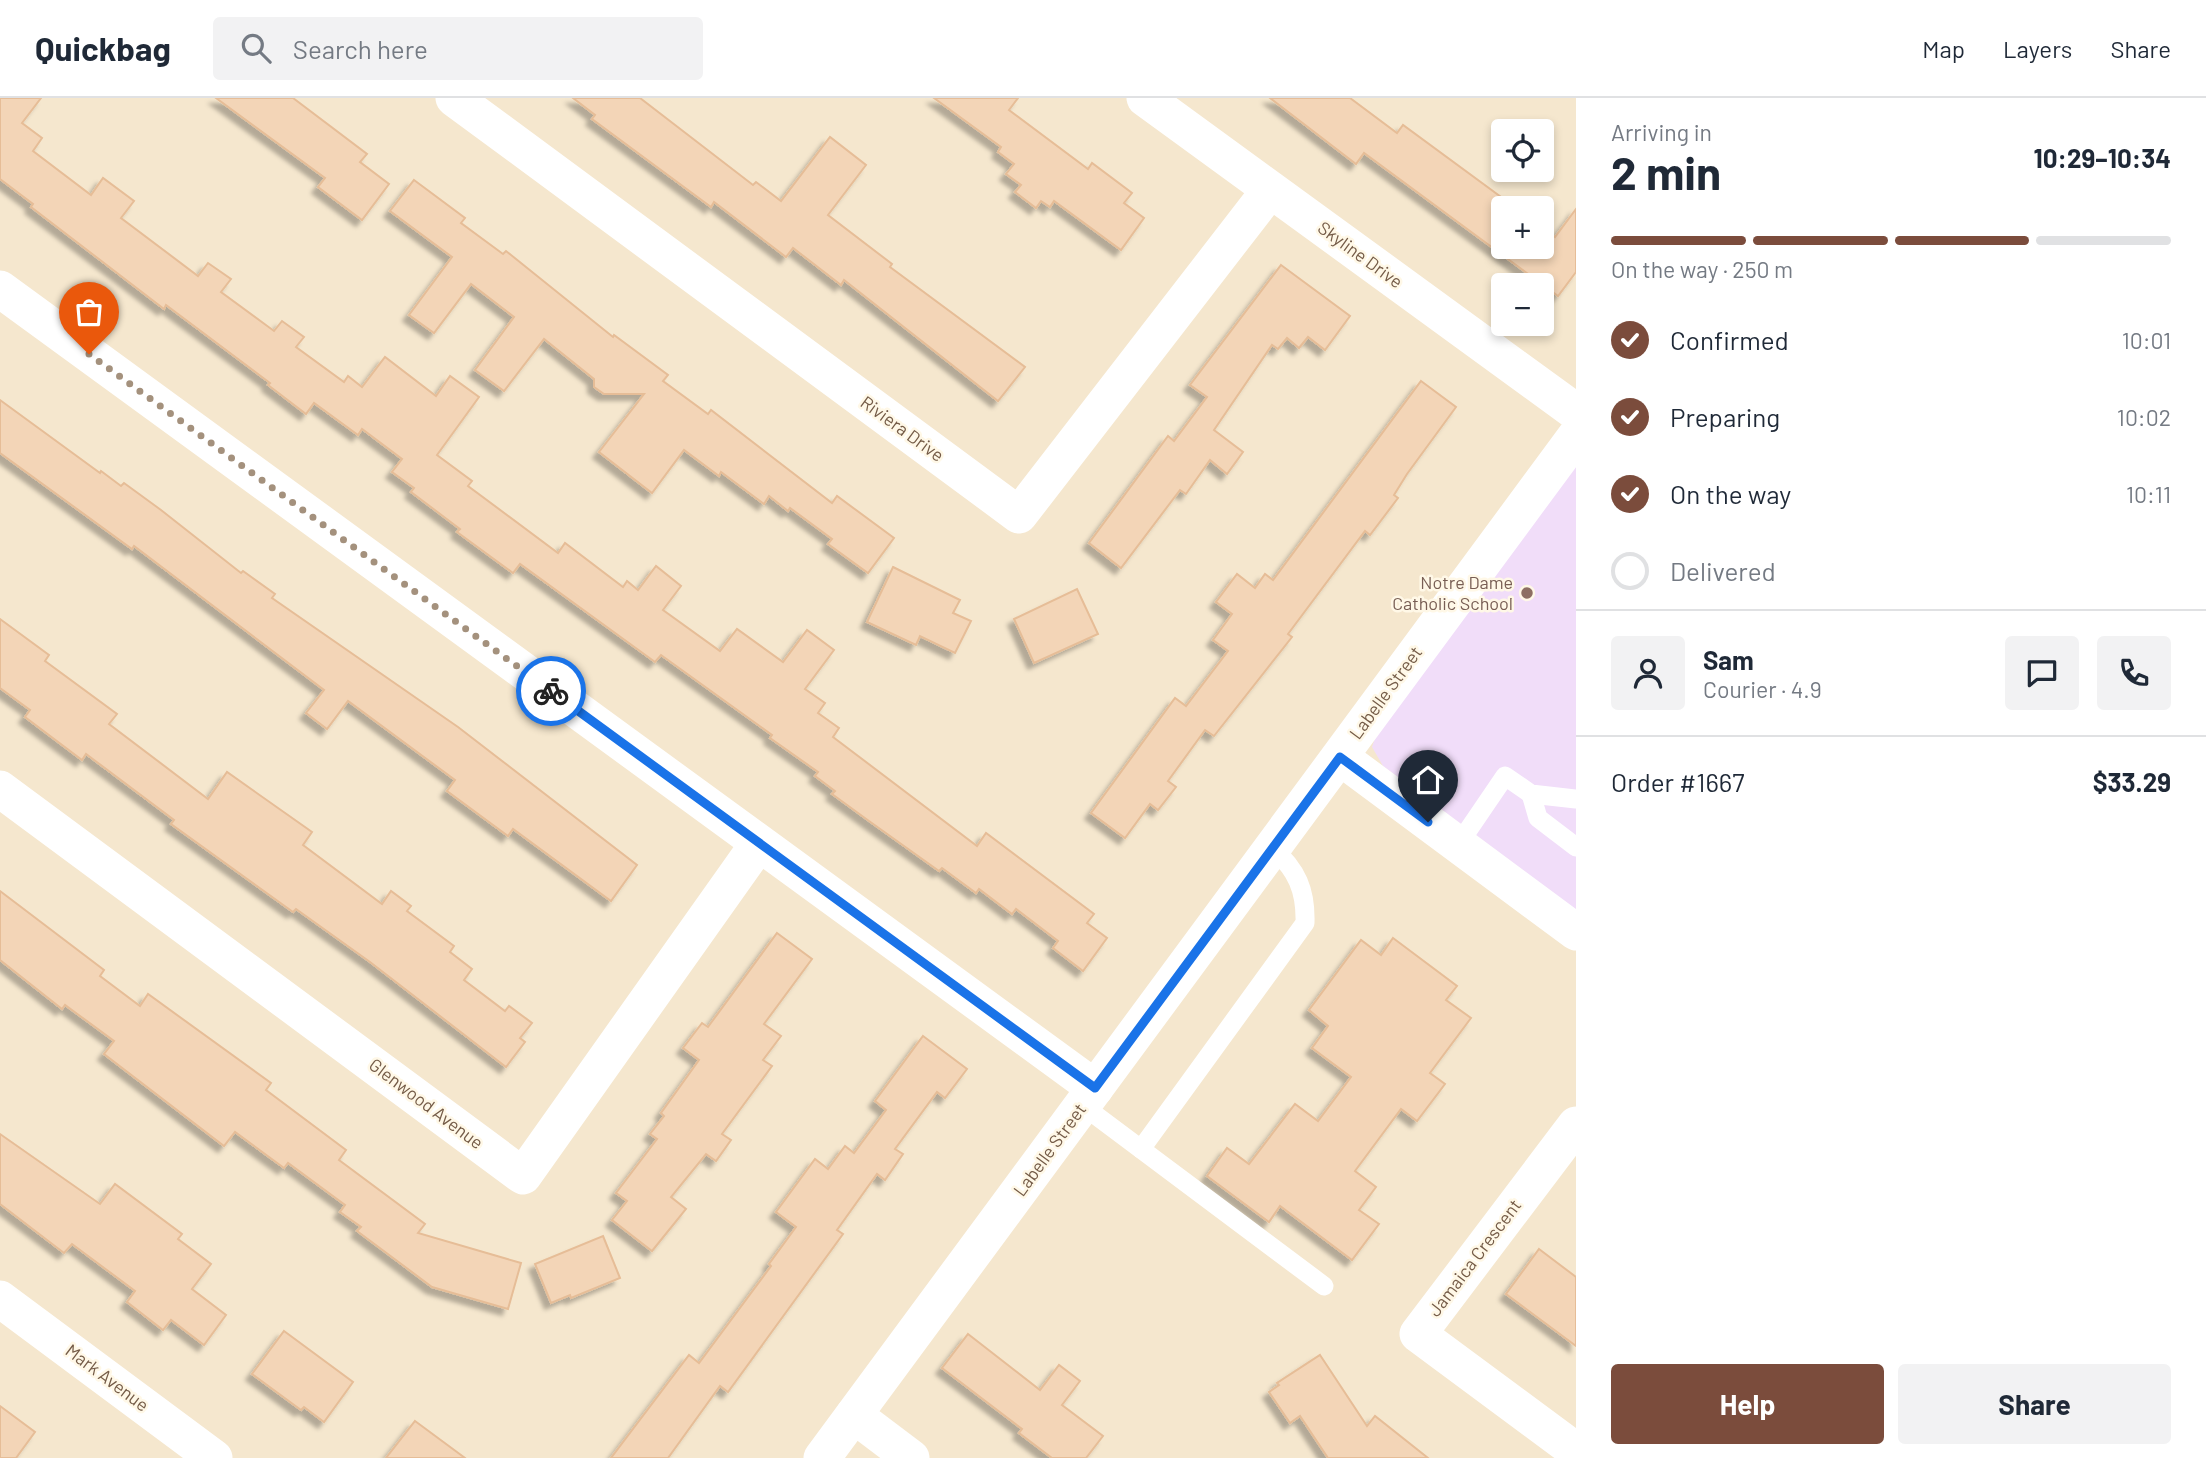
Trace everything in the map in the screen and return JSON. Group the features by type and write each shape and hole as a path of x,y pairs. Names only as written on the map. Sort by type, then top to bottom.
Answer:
{"street":[{"name":"Riviera Drive","path":"454,98 1019,515 1270,190"},
{"name":"Skyline Drive","path":"1145,98 1576,412"},
{"path":"0,289 759,843 1089,1097"},
{"name":"Labelle Street","path":"822,1458 1576,436"},
{"path":"1340,757 1576,932"},
{"name":"Glenwood Avenue","path":"0,789 523,1176 759,843"},
{"name":"Jamaica Crescent","path":"1576,1125 1418,1334 1576,1451"},
{"name":"Mark Avenue","path":"0,1298 214,1458"},
{"path":"854,1415 911,1458"}],"lane":[{"path":"1458,845 1505,776 1531,793 1576,799"},
{"path":"1531,793 1538,818 1576,847"},
{"path":"1141,1149 1305,923 1306,898 1288,861 1272,848"},
{"path":"1089,1097 1141,1149 1324,1286"}],"shaded area":[{"path":"0,98 1576,98 1576,1458 0,1458"},
{"name":"Notre Dame Catholic School","path":"1576,461 1576,910 1383,766 1372,747 1379,726"}],"building":[{"path":"0,98 41,98 22,123 42,138 33,151 91,195 103,178 134,201 121,218 198,276 208,263 231,279 221,292 274,331 282,321 304,337 296,347 344,382 348,376 362,387 385,357 436,396 450,376 479,397 437,455 472,481 468,486 558,553 565,543 623,587 627,581 638,590 656,566 681,586 663,610 720,651 737,629 783,662 807,630 834,650 805,689 825,703 818,713 839,728 833,737 977,846 986,833 1094,914 1087,923 1107,938 1083,971 1053,948 1058,941 1016,909 1012,914 979,889 976,893 942,868 939,871 869,821 832,794 835,791 815,776 818,772 770,738 772,735 661,655 655,662 520,564 513,573 457,532 460,529 411,492 414,488 392,472 402,459 362,429 358,435 314,403 306,414 268,385 270,383 166,305 164,309 31,207 33,204 0,179"},
{"path":"216,98 293,98 367,154 360,162 389,184 362,220 318,187 325,178"},
{"path":"573,98 640,98 753,185 756,182 781,201 830,137 866,165 828,215 892,264 890,267 1025,367 998,401 844,280 841,285 793,248 786,257 714,202 711,207 592,119 595,115"},
{"path":"934,98 1018,98 1009,110 1088,169 1092,163 1132,193 1124,203 1144,218 1121,250 1054,201 1050,207 1041,201 1036,208 1015,192 1021,185 1006,174 1014,164 998,152 1001,147"},
{"path":"1270,98 1350,98 1397,133 1403,125 1500,196 1491,196 1491,247 1364,153 1356,164"},
{"path":"414,180 465,218 461,223 503,254 506,251 613,337 614,335 668,375 663,381 708,414 711,410 832,503 837,496 894,538 868,573 828,544 832,539 790,508 788,511 769,496 764,504 721,472 719,476 684,450 652,493 599,452 644,394 604,394 594,387 594,379 544,339 504,391 475,370 514,317 471,284 434,333 409,315 452,257 390,211"},
{"path":"1576,209 1576,272 1558,296 1554,293 1554,273 1527,273 1508,259 1554,259 1554,236"},
{"path":"1281,265 1350,316 1325,350 1308,337 1299,348 1287,338 1278,349 1272,345 1214,430 1243,452 1227,474 1210,460 1186,494 1180,490 1121,568 1089,543 1168,436 1174,441 1207,397 1190,385"},
{"path":"1421,381 1456,407 1407,474 1394,495 1398,498 1370,535 1365,531 1288,634 1292,637 1214,736 1205,730 1168,781 1176,787 1158,810 1150,804 1125,838 1091,813 1175,698 1186,706 1228,651 1213,640 1232,614 1216,602 1237,574 1255,588 1265,574 1273,580"},
{"path":"0,400 100,473 101,471 121,486 124,483 161,510 241,573 243,571 275,594 272,598 458,727 637,865 611,901 513,829 508,836 447,791 455,780 348,701 327,729 306,713 324,690 134,546 132,549 0,453"},
{"path":"893,567 960,600 953,613 971,621 955,653 920,636 916,645 867,622"},
{"path":"1077,589 1098,634 1034,663 1014,619"},
{"path":"0,619 49,655 45,661 117,714 109,724 208,799 227,772 312,832 303,845 382,904 391,891 411,906 407,911 454,946 450,952 472,969 464,980 505,1011 509,1006 532,1023 520,1038 525,1042 506,1067 370,962 296,909 293,912 171,824 174,820 86,754 82,760 25,717 30,710 0,688"},
{"path":"0,891 104,970 100,976 140,1006 148,994 271,1083 266,1090 346,1150 339,1160 425,1224 418,1233 521,1263 508,1309 432,1287 357,1231 361,1227 340,1212 345,1205 288,1163 284,1168 235,1132 224,1146 104,1054 114,1041 65,1005 62,1009 0,960"},
{"path":"777,933 812,959 764,1024 781,1036 763,1060 772,1066 722,1134 731,1140 716,1161 706,1154 671,1197 686,1209 652,1251 612,1220 627,1201 616,1193 657,1139 650,1134 664,1116 661,1113 699,1060 683,1048 702,1023 708,1027"},
{"path":"1393,938 1457,986 1446,1000 1471,1018 1430,1073 1445,1084 1417,1121 1401,1109 1355,1171 1376,1187 1359,1210 1379,1224 1352,1260 1280,1206 1269,1222 1207,1176 1227,1148 1249,1164 1295,1104 1318,1121 1351,1077 1312,1048 1328,1026 1309,1010 1361,940 1381,955"},
{"path":"923,1036 967,1069 945,1098 937,1092 895,1149 903,1154 885,1180 877,1174 837,1230 843,1234 728,1392 720,1386 668,1458 611,1458 689,1355 699,1363 771,1266 769,1264 796,1227 776,1212 815,1159 828,1169 845,1146 854,1153 886,1110 875,1101"},
{"path":"0,1134 100,1204 115,1184 182,1234 178,1239 211,1264 192,1289 226,1315 204,1345 171,1320 163,1330 127,1302 135,1291 72,1244 64,1253 0,1204"},
{"path":"603,1236 620,1278 571,1298 570,1295 551,1303 535,1264"},
{"path":"1539,1249 1576,1277 1576,1346 1506,1294"},
{"path":"284,1331 353,1382 324,1422 304,1407 301,1410 252,1374"},
{"path":"968,1334 1040,1390 1059,1365 1080,1381 1062,1405 1103,1436 1086,1458 1052,1458 1019,1433 1022,1429 942,1368"},
{"path":"1320,1355 1367,1426 1375,1416 1428,1458 1328,1458 1300,1416 1290,1423 1269,1392 1279,1385 1277,1383"},
{"path":"0,1406 35,1432 16,1458 0,1458"},
{"path":"415,1421 465,1458 386,1458"}],"way so far":[{"path":"89,354 551,691"}],"place":[{"name":"Notre Dame Catholic School","path":"1527,593"}],"route":[{"path":"551,691 1095,1088 1340,757 1428,822"}]}
